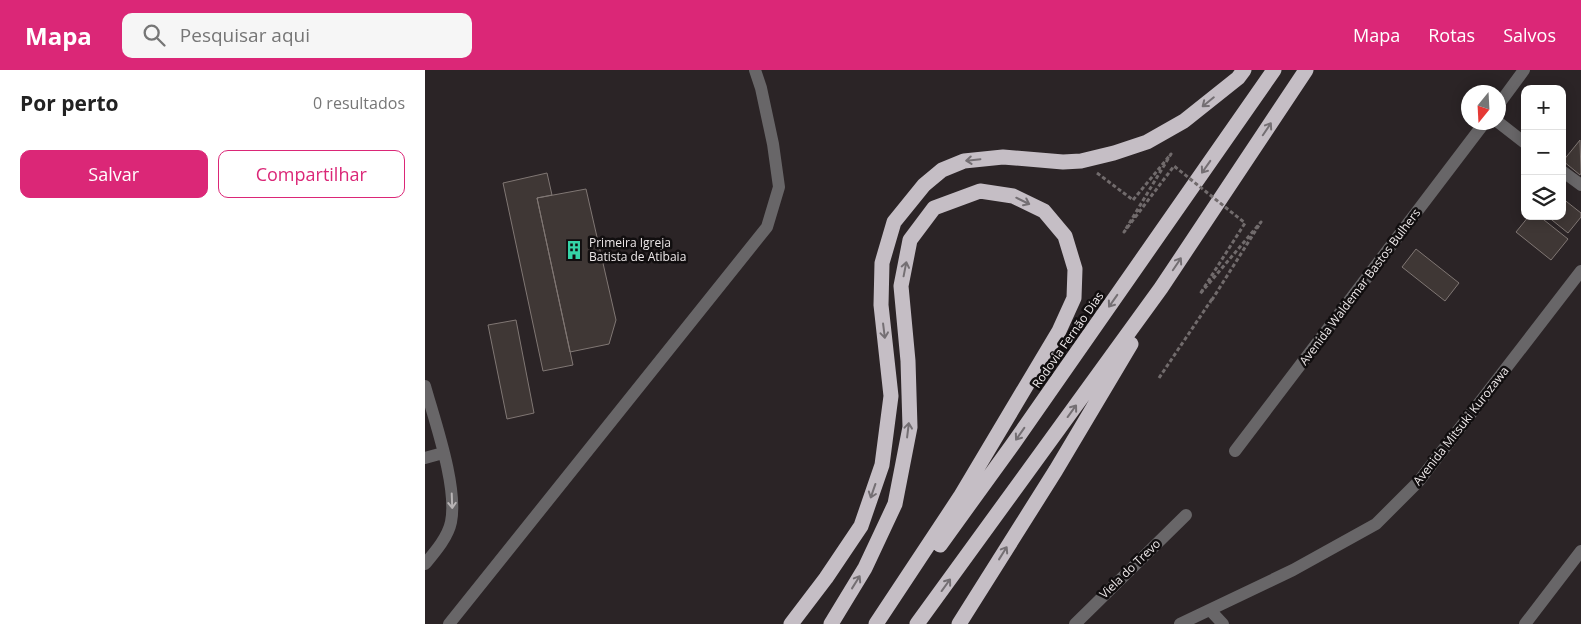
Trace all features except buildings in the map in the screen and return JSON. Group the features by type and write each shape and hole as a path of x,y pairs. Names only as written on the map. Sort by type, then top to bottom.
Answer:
{"highway":[{"path":"791,624 826,578 861,526 883,465 891,396 881,305 882,263 894,222 924,185 942,170 964,161 1003,157 1063,162 1081,161 1147,142 1192,115 1238,78 1244,70"},
{"name":"Rodovia Fernão Dias","path":"882,624 1013,444 1274,70"},
{"path":"917,624 1161,288 1306,70"},
{"path":"831,624 865,568 895,504 910,427 908,361 901,286 911,240 935,208 980,191 1013,196 1044,211 1065,236 1075,269 1074,298 1059,331 960,496 876,624"},
{"path":"959,624 1123,359 1161,288"}],"street":[{"path":"449,624 767,226 779,187 773,144 761,88 755,70"},
{"path":"1506,94 1524,70"},
{"path":"1506,128 1521,140"},
{"name":"Avenida Waldemar Bastos Bulhers","path":"1235,451 1479,130"},
{"path":"1566,174 1581,185"},
{"name":"Avenida Mitsuki Kurozawa","path":"1180,624 1293,570 1375,524 1419,481 1581,271"},
{"path":"425,386 453,500 451,523 440,545 425,564"},
{"path":"425,458 443,453"},
{"name":"Viela do Trevo","path":"1075,624 1186,514"},
{"path":"1525,624 1581,551"},
{"path":"1210,610 1223,624"}],"path":[{"path":"1081,161 1133,200 1171,154 1124,232 1175,166 1245,222 1199,294 1261,222 1159,378"},
{"path":"1210,303 1212,299"}],"place":[{"name":"Primeira Igreja Batista de Atibaia","path":"574,250"}]}
